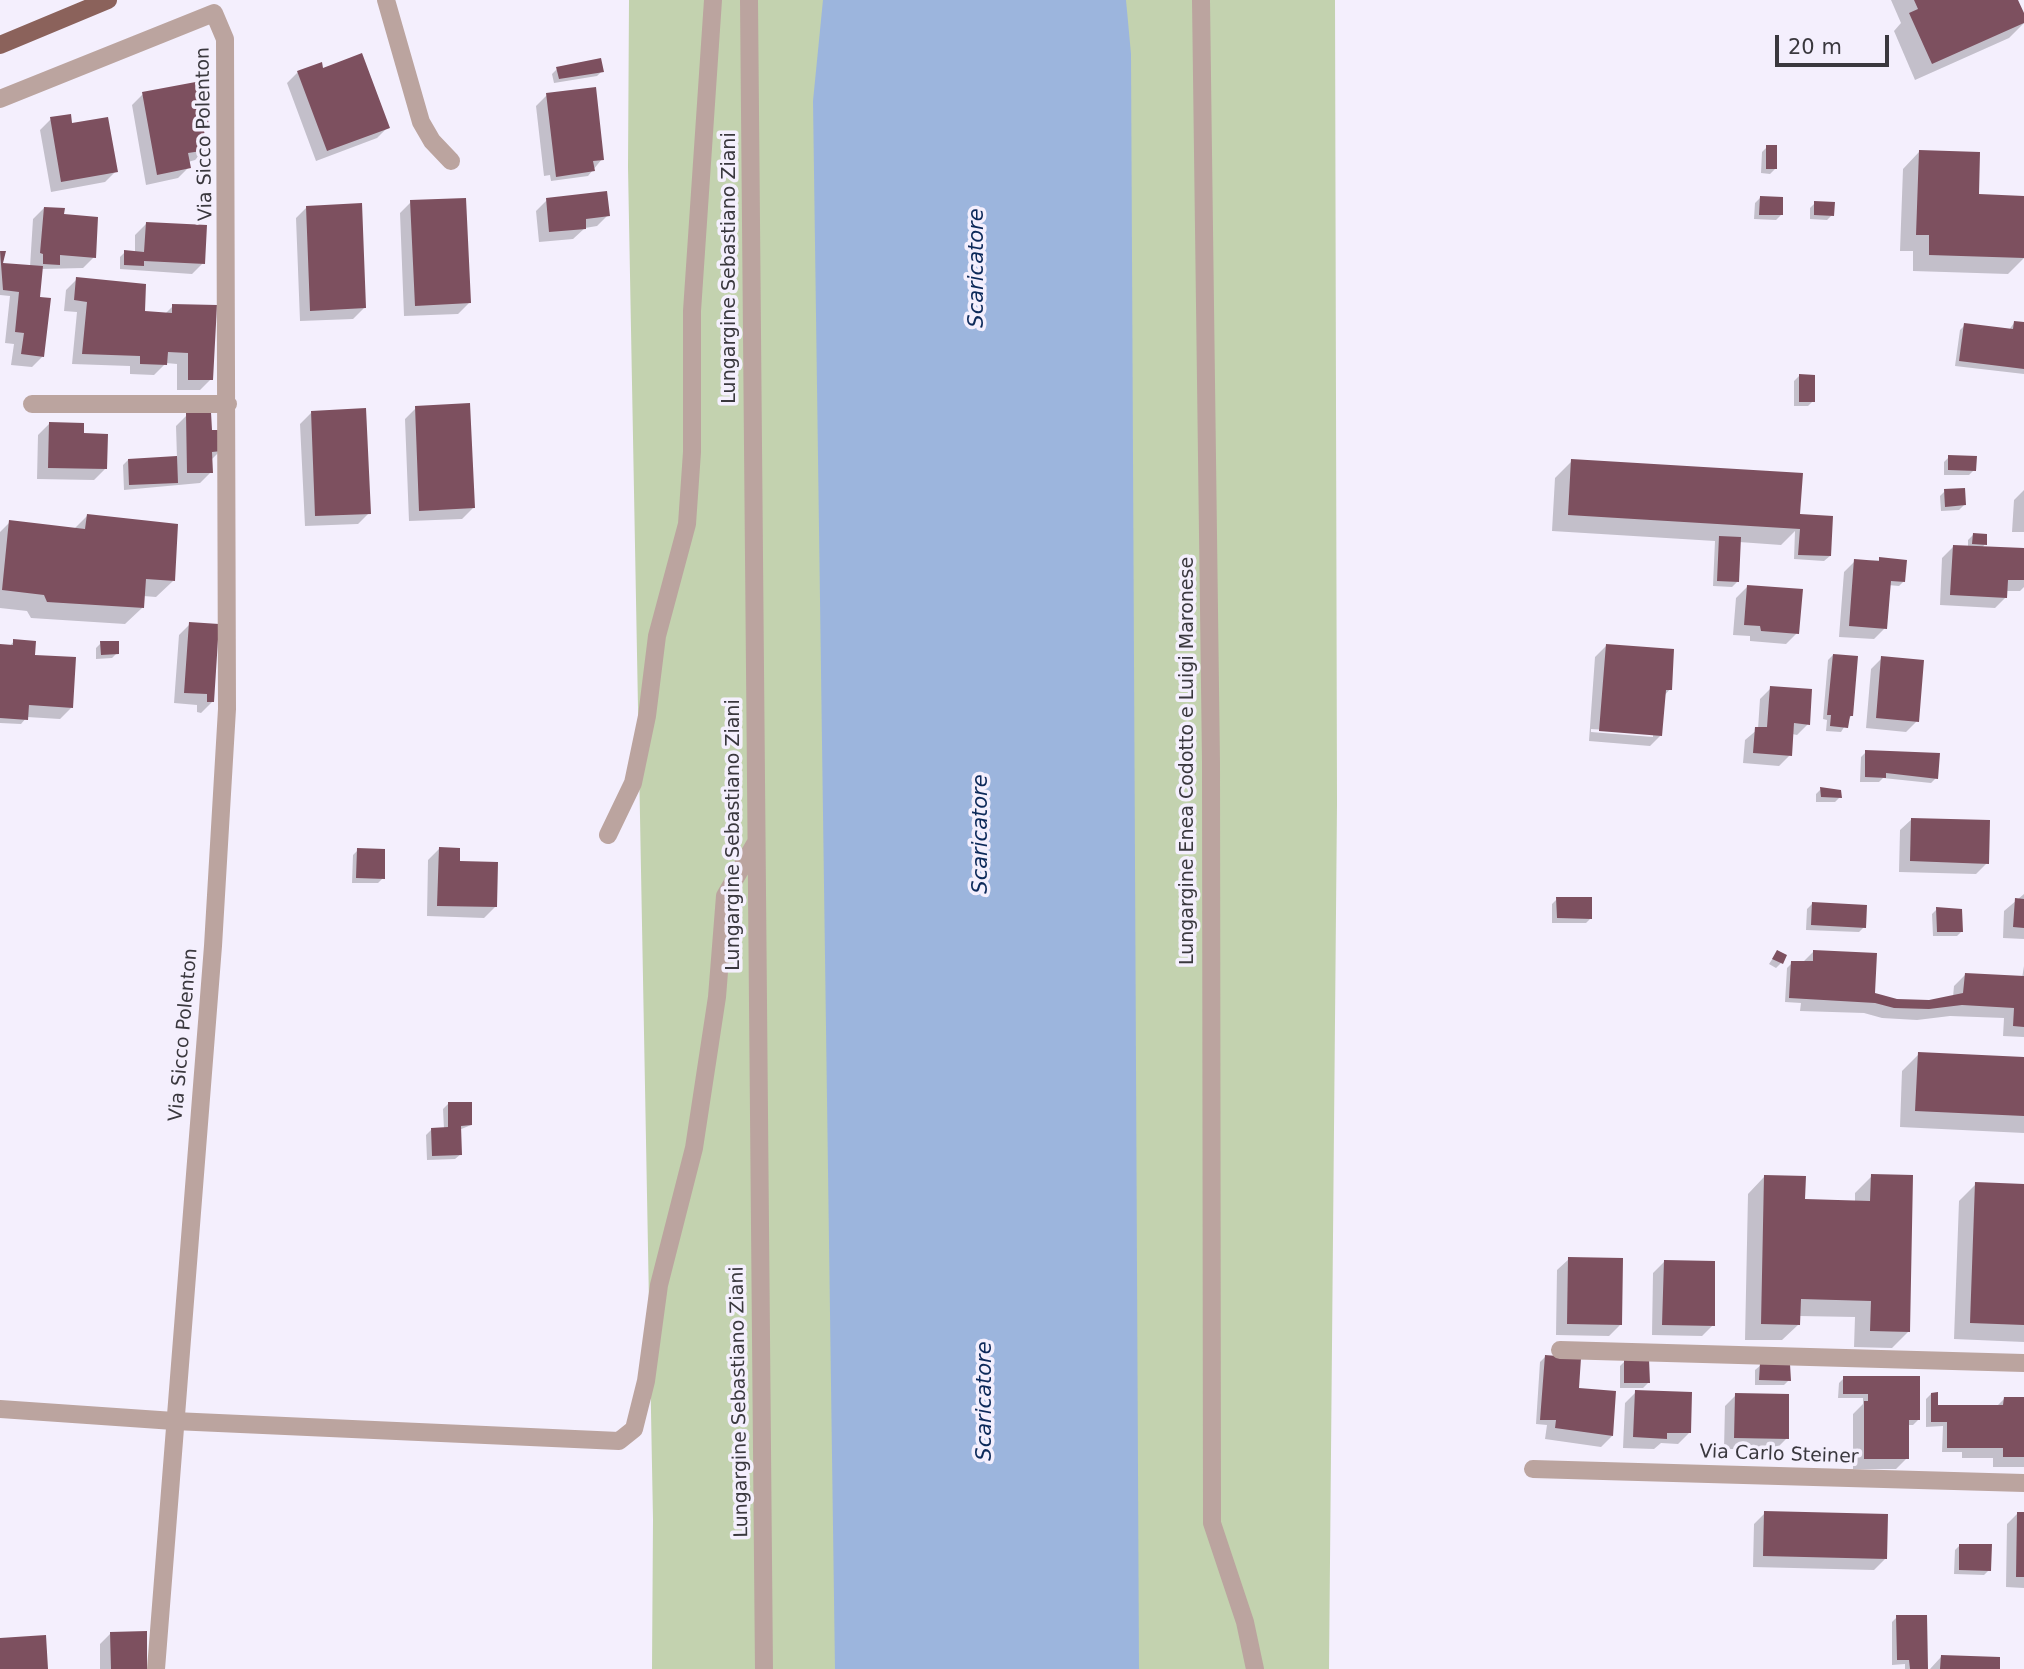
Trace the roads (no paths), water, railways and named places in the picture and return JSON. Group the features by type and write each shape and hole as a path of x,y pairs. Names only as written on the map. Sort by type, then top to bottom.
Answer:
{"main road":[{"path":"0,45 108,0"}],"street":[{"path":"386,0 421,122 432,141 451,161"},
{"path":"608,835 633,783 647,716 657,636 687,524 692,452 692,311 713,0"},
{"name":"Lungargine Sebastiano Ziani","path":"749,0 764,1669"},
{"name":"Lungargine Enea Codotto e Luigi Maronese","path":"1201,0 1211,776 1212,1523 1245,1622 1255,1669"},
{"name":"Via Sicco Polenton","path":"0,99 214,13 225,39 227,709 213,946 156,1669"},
{"path":"32,404 228,404"},
{"path":"0,1409 174,1421 619,1441 634,1429 646,1381 659,1285 694,1148 707,1078 725,896 755,844"},
{"path":"1560,1350 2024,1363"},
{"name":"Via Carlo Steiner","path":"1533,1469 2024,1483"}],"water":[{"name":"Scaricatore","path":"823,0 1126,0 1131,54 1139,1669 835,1669 813,101"}]}
